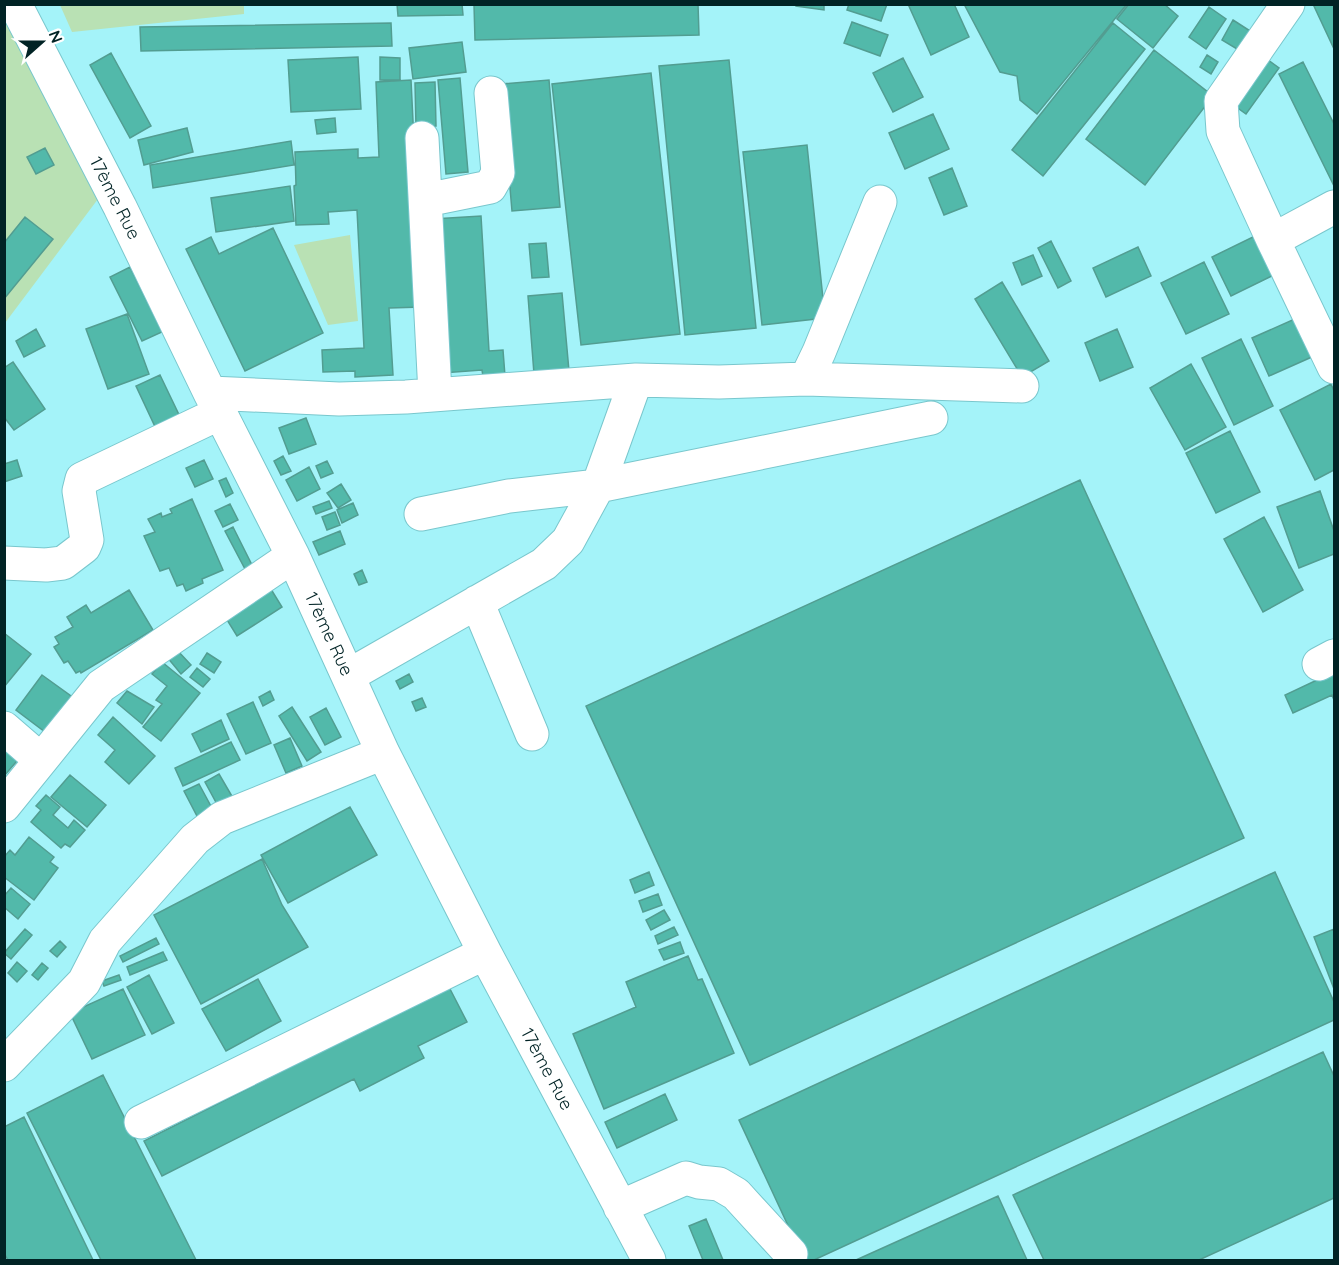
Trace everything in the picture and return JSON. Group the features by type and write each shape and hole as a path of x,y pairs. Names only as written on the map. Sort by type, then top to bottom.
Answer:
{"street":[{"name":"17ème Rue","path":"15,4 120,207 215,403 293,556 383,753 485,953 649,1260"},
{"path":"1288,4 1221,101 1223,131 1335,367"},
{"path":"426,200 490,186 498,173 491,93"},
{"path":"422,138 435,394"},
{"path":"806,379 880,202"},
{"path":"1273,240 1335,207"},
{"path":"4,563 46,565 63,563 84,547 87,540 79,491 82,479 215,403 406,397 636,380 719,382 806,379 1022,386"},
{"path":"348,676 544,564 568,541 598,486 636,380"},
{"path":"421,514 509,496 598,486 931,418"},
{"path":"4,806 101,686 293,556"},
{"path":"477,602 532,734"},
{"path":"4,728 41,760"},
{"path":"4,1065 84,982 105,941 195,839 222,818 383,753"},
{"path":"141,1122 485,953"},
{"path":"620,1207 686,1178 719,1184 736,1194 791,1254"}],"green space":[{"path":"60,5 244,5 244,14 72,32"},
{"path":"4,18 98,199 5,323 4,323"},
{"path":"350,235 358,321 328,325 294,245"}],"building":[{"path":"397,4 462,4 463,15 398,16"},
{"path":"698,4 699,35 475,40 474,5"},
{"path":"796,4 824,4 824,10 796,6"},
{"path":"849,4 887,4 881,21 847,10"},
{"path":"908,4 954,4 969,37 931,55"},
{"path":"964,4 1127,4 1037,114 1020,100 1017,76 1000,72"},
{"path":"1129,4 1164,4 1178,16 1153,48 1117,19"},
{"path":"1313,4 1334,4 1334,49"},
{"path":"1209,7 1226,19 1206,49 1189,37"},
{"path":"1233,20 1258,36 1247,55 1222,40"},
{"path":"852,22 888,35 880,56 844,43"},
{"path":"391,23 392,46 141,51 140,27"},
{"path":"1113,23 1145,49 1043,176 1012,150"},
{"path":"462,42 466,72 413,79 409,48"},
{"path":"1154,50 1213,96 1145,185 1086,139"},
{"path":"111,53 151,126 130,138 90,65"},
{"path":"1260,54 1279,68 1246,114 1228,101"},
{"path":"1207,55 1218,62 1211,74 1200,67"},
{"path":"358,57 361,109 291,112 288,60"},
{"path":"380,57 400,58 400,80 380,80"},
{"path":"903,58 923,97 893,112 873,73"},
{"path":"729,60 756,328 685,335 659,66"},
{"path":"1303,62 1334,124 1334,186 1279,74"},
{"path":"651,73 680,334 581,345 552,84"},
{"path":"460,78 468,172 446,174 438,80"},
{"path":"411,80 422,307 389,308 393,375 355,377 355,371 323,372 322,350 364,348 357,210 328,212 329,224 296,225 295,152 358,149 358,158 379,157 376,82"},
{"path":"549,80 560,207 512,211 501,84"},
{"path":"435,82 436,126 416,127 415,83"},
{"path":"933,114 949,149 905,169 889,133"},
{"path":"335,118 336,132 317,134 315,120"},
{"path":"187,128 193,152 144,165 138,140"},
{"path":"291,141 294,165 153,188 150,165"},
{"path":"807,145 825,318 762,325 743,152"},
{"path":"45,148 54,165 36,174 27,157"},
{"path":"952,168 967,206 944,215 929,178"},
{"path":"290,186 294,221 216,232 211,198"},
{"path":"481,216 489,351 503,350 505,376 483,377 482,370 442,373 433,219"},
{"path":"25,217 53,239 4,299 4,243"},
{"path":"273,228 323,333 245,371 186,249 211,237 219,254"},
{"path":"1257,235 1276,274 1231,296 1212,257"},
{"path":"1051,241 1071,281 1058,288 1038,248"},
{"path":"546,243 549,277 532,278 529,244"},
{"path":"1138,247 1151,276 1106,297 1093,268"},
{"path":"1033,255 1042,276 1022,285 1013,263"},
{"path":"1204,262 1229,314 1186,334 1161,283"},
{"path":"130,267 162,332 142,341 110,277"},
{"path":"1002,282 1049,361 1022,377 975,299"},
{"path":"562,293 569,371 534,374 528,296"},
{"path":"127,314 149,374 108,389 86,329"},
{"path":"1297,318 1314,356 1269,376 1252,338"},
{"path":"36,329 45,346 24,357 16,341"},
{"path":"1117,329 1133,367 1100,381 1085,343"},
{"path":"1241,339 1273,406 1234,425 1202,358"},
{"path":"13,362 45,409 14,430 4,417 4,368"},
{"path":"1191,364 1226,427 1185,450 1150,388"},
{"path":"160,375 182,421 158,433 136,386"},
{"path":"1331,384 1334,391 1334,470 1315,480 1280,410"},
{"path":"306,418 316,444 289,454 279,428"},
{"path":"1230,431 1260,492 1216,513 1186,453"},
{"path":"283,456 291,471 281,475 274,461"},
{"path":"17,460 22,476 4,482 4,464"},
{"path":"204,460 213,479 195,487 186,468"},
{"path":"327,461 333,473 321,478 316,466"},
{"path":"309,467 320,489 297,501 286,480"},
{"path":"226,478 233,493 226,497 219,481"},
{"path":"1080,480 1244,838 750,1065 586,706"},
{"path":"341,484 351,500 338,508 327,493"},
{"path":"1320,491 1334,531 1334,554 1299,568 1277,507"},
{"path":"192,499 223,570 202,579 203,583 186,591 183,584 177,586 169,568 160,571 144,536 155,532 148,519 161,513 162,517 172,513 170,509"},
{"path":"329,501 332,508 316,514 313,507"},
{"path":"353,503 358,515 342,523 337,510"},
{"path":"230,504 238,520 223,527 215,511"},
{"path":"335,512 340,525 327,530 322,517"},
{"path":"1264,517 1303,590 1263,612 1224,539"},
{"path":"233,527 252,565 245,569 225,531"},
{"path":"340,531 345,544 319,555 313,542"},
{"path":"362,570 367,582 359,585 354,574"},
{"path":"269,586 282,607 237,636 224,615"},
{"path":"129,590 153,630 81,673 80,671 76,673 68,661 64,663 54,647 59,644 55,637 73,627 67,617 86,605 91,613"},
{"path":"4,633 31,654 4,687"},
{"path":"176,649 191,665 181,674 167,657"},
{"path":"207,653 221,662 214,673 200,664"},
{"path":"162,662 200,693 161,741 143,727 162,704 156,700 167,686 152,674"},
{"path":"197,668 210,679 203,687 190,677"},
{"path":"1334,672 1334,700 1332,695 1293,713 1285,695"},
{"path":"409,674 413,682 400,689 396,681"},
{"path":"42,675 71,696 45,732 16,710"},
{"path":"127,691 154,707 142,724 117,703"},
{"path":"270,691 274,700 263,706 259,697"},
{"path":"422,698 426,707 416,711 412,702"},
{"path":"253,702 271,743 246,754 227,714"},
{"path":"292,707 321,752 307,761 279,716"},
{"path":"326,708 341,737 325,745 310,717"},
{"path":"113,717 155,756 129,784 105,762 115,750 98,735"},
{"path":"221,720 229,739 201,752 192,734"},
{"path":"4,738 23,754 4,776"},
{"path":"290,738 302,766 286,773 274,745"},
{"path":"231,742 240,760 183,786 175,768"},
{"path":"219,774 233,798 218,806 205,782"},
{"path":"70,775 106,805 87,827 51,797"},
{"path":"199,784 213,810 198,818 184,791"},
{"path":"46,795 60,807 53,815 68,828 74,820 85,830 70,847 65,844 61,848 31,822 41,810 36,806"},
{"path":"350,807 377,855 288,903 261,855"},
{"path":"29,837 54,857 50,862 58,868 34,900 4,877 4,857 10,850 15,855"},
{"path":"262,859 282,905 308,947 201,1004 154,915"},
{"path":"649,872 654,885 635,893 630,880"},
{"path":"1275,872 1334,1002 1334,1020 814,1260 804,1260 739,1120"},
{"path":"11,888 30,904 18,919 4,907 4,896"},
{"path":"658,894 662,905 643,912 639,901"},
{"path":"664,910 670,920 651,930 646,920"},
{"path":"674,927 678,935 658,944 655,936"},
{"path":"25,929 32,935 11,959 4,953"},
{"path":"1334,929 1334,989 1314,937"},
{"path":"156,938 159,944 123,962 120,956"},
{"path":"60,941 66,947 57,957 50,951"},
{"path":"680,942 684,953 664,960 659,950"},
{"path":"163,952 167,960 130,975 127,967"},
{"path":"688,956 698,980 702,979 734,1053 604,1109 573,1034 636,1007 626,982"},
{"path":"17,962 27,971 17,982 8,973"},
{"path":"42,963 48,968 38,980 32,975"},
{"path":"119,975 121,980 104,986 102,981"},
{"path":"149,975 174,1023 152,1034 127,987"},
{"path":"258,979 281,1021 226,1051 202,1009"},
{"path":"449,987 467,1022 418,1046 424,1058 360,1091 354,1079 162,1176 144,1141"},
{"path":"123,989 145,1035 92,1059 70,1013"},
{"path":"1323,1052 1334,1076 1334,1198 1199,1260 1044,1260 1013,1195"},
{"path":"103,1075 196,1260 101,1260 27,1113"},
{"path":"665,1094 677,1120 617,1148 605,1122"},
{"path":"24,1117 93,1260 8,1260 4,1253 4,1127"},
{"path":"998,1196 1027,1260 856,1260"},
{"path":"706,1219 723,1260 703,1260 689,1226"}]}
